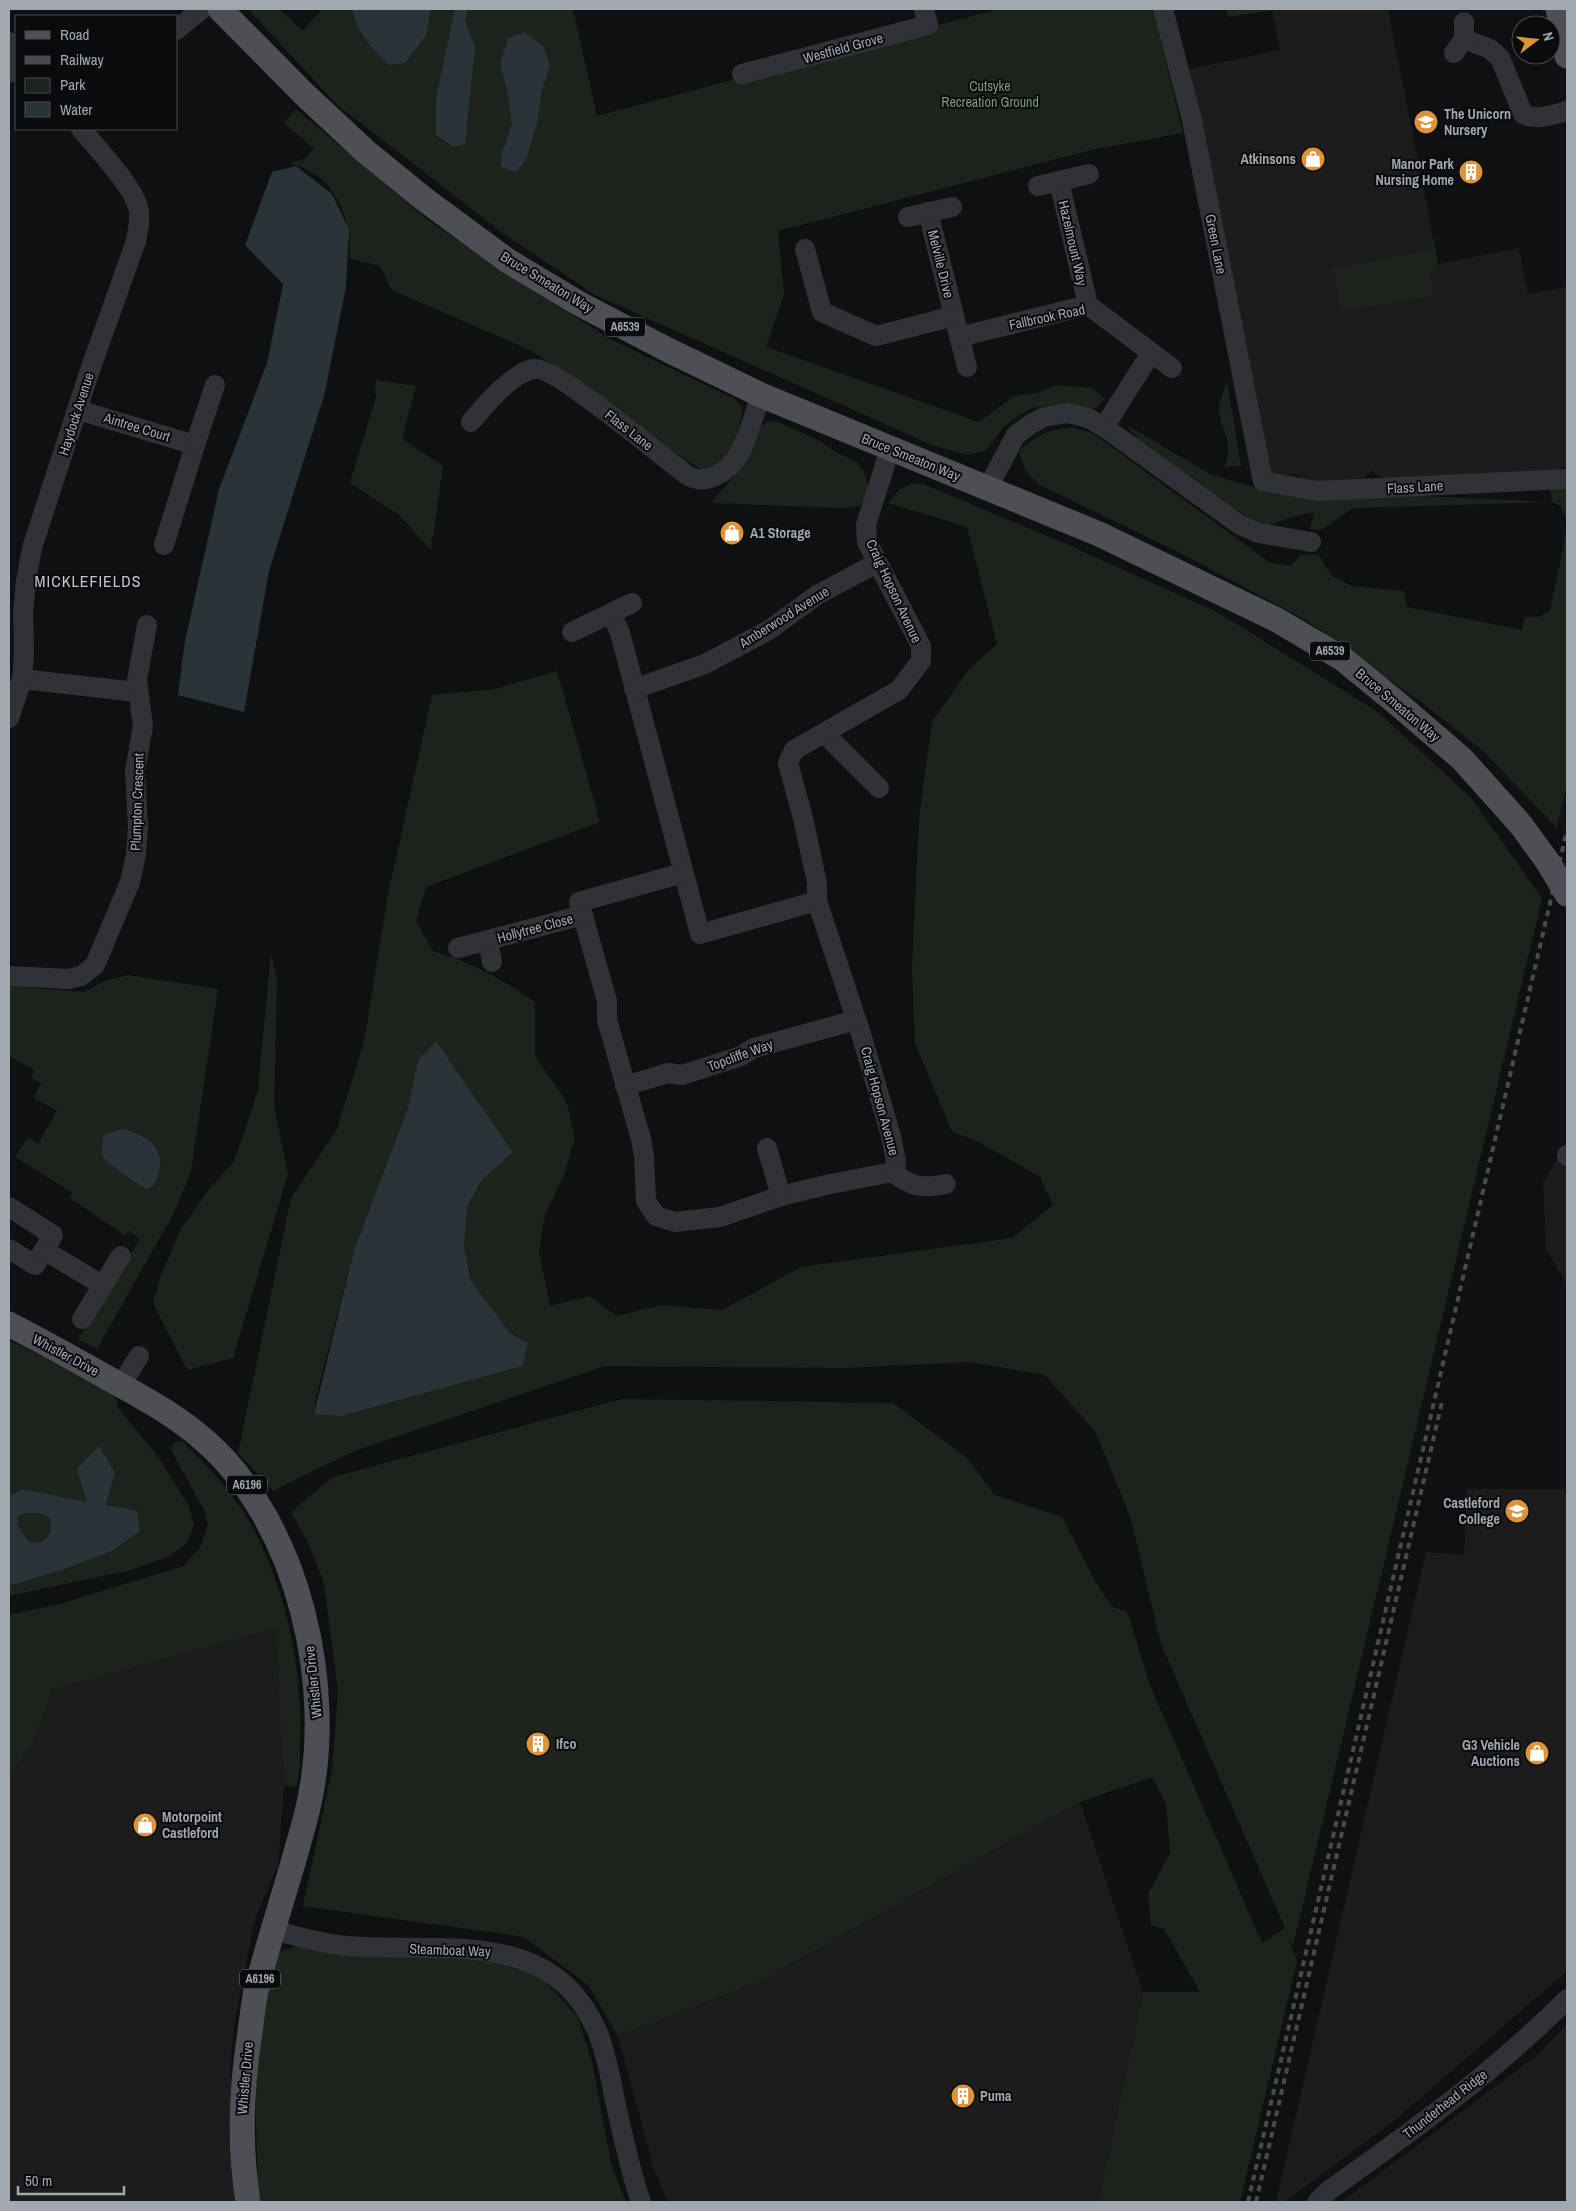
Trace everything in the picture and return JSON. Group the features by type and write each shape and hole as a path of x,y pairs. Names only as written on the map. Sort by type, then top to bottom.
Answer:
{"main road":[{"name":"Bruce Smeaton Way","path":"220,9 304,94 365,151 424,199 508,261 578,302 668,350 761,395 1099,534 1268,616 1343,659 1462,759 1521,824 1548,862 1567,894"},
{"path":"1558,9 1567,56"},
{"name":"Whistler Drive","path":"9,1324 121,1385 171,1415 204,1439 232,1467 249,1488 271,1528 286,1562 301,1608 311,1648 318,1706 316,1761 307,1811 256,1994 244,2076 241,2126 244,2175 248,2202"}],"street":[{"path":"178,28 202,9"},
{"name":"Westfield Grove","path":"742,74 928,25 924,9"},
{"name":"Green Lane","path":"1163,9 1192,120 1263,481"},
{"path":"1461,38 1490,49 1500,58 1523,114 1530,118 1545,117 1567,111"},
{"name":"Haydock Avenue","path":"9,718 22,679 24,652 23,613 32,548 136,241 139,216 138,208 132,195 82,130"},
{"path":"1038,186 1089,174"},
{"name":"Hazelmount Way","path":"1059,181 1088,306"},
{"name":"Melville Drive","path":"952,207 918,215 954,316"},
{"path":"805,249 822,312 876,336 954,316 967,367"},
{"name":"Fallbrook Road","path":"959,337 1088,306 1172,368"},
{"path":"1104,427 1151,354"},
{"name":"Flass Lane","path":"471,422 500,389 532,369 540,369 573,388 687,475 698,480 710,479 722,472 738,455 761,395"},
{"path":"164,545 215,385"},
{"name":"Aintree Court","path":"78,410 196,445"},
{"path":"988,487 1016,435 1044,417 1068,413 1088,418 1104,427 1240,525 1259,533 1311,542"},
{"name":"Craig Hopson Avenue","path":"583,915 607,1001 607,1020 644,1156 646,1201 656,1216 675,1222 720,1217 781,1196 895,1170 896,1161 891,1136 817,901 817,883 788,763 794,750 899,690 921,661 920,646 868,542 866,525 890,449"},
{"name":"Flass Lane","path":"1263,481 1317,491 1567,479"},
{"name":"Amberwood Avenue","path":"632,683 705,664 769,630 817,594 877,563"},
{"path":"572,632 632,603"},
{"path":"611,613 620,632 700,934 817,901"},
{"name":"Plumpton Crescent","path":"9,976 69,979 81,976 95,965 130,882 136,854 138,826 135,771 142,726 137,680 147,625"},
{"path":"22,679 137,692"},
{"path":"824,732 879,788"},
{"path":"583,915 579,902 683,872"},
{"name":"Hollytree Close","path":"458,948 583,915"},
{"name":"Hollytree Close","path":"488,941 492,962"},
{"name":"Topcliffe Way","path":"625,1086 668,1073 682,1075 741,1056 754,1048 856,1020"},
{"path":"767,1148 781,1196"},
{"path":"892,1172 914,1186 924,1187 946,1184"},
{"path":"9,1207 53,1234 35,1265 9,1248"},
{"path":"44,1250 102,1285"},
{"path":"82,1319 121,1256"},
{"path":"121,1385 139,1356"},
{"name":"Steamboat Way","path":"274,1930 312,1940 346,1946 471,1949 500,1953 522,1958 553,1976 579,2000 589,2014 598,2034 606,2056 620,2124 641,2202"},
{"name":"Thunderhead Ridge","path":"1317,2202 1327,2192 1407,2134 1481,2076 1536,2030 1567,1999"}],"shaded area":[{"path":"1388,9 1435,248 1334,268 1341,312 1434,297 1430,276 1438,264 1519,248 1528,294 1567,287 1567,466 1559,469 1519,473 1385,480 1372,471 1359,483 1315,484 1294,474 1269,478 1256,397 1189,69 1280,50 1272,10"},
{"path":"1567,1143 1567,1284 1546,1250 1543,1183"},
{"path":"1467,1489 1567,1489 1567,1971 1394,2121 1284,2202 1276,2202 1426,1552 1464,1555"},
{"name":"Motorpoint Castleford","path":"275,1629 284,1785 278,1865 255,1919 234,2025 230,2069 242,2202 9,2202 9,1775 34,1742 52,1690"},
{"path":"1080,1802 1143,1992 1098,2202 668,2202 654,2170 618,2036 759,1982"},
{"path":"1567,2024 1567,2199 1564,2202 1342,2202 1540,2053"}],"green space":[{"name":"Cutsyke Recreation Ground","path":"248,9 279,9 303,31 322,9 573,9 597,116 999,9 1153,9 1183,133 1091,150 778,231 784,294 766,347 979,422 1014,396 1037,393 1055,385 1092,388 1105,398 1097,407 1089,410 1055,405 1032,408 1013,419 1004,427 985,451 968,455 932,445 595,295 504,234 335,103"},
{"path":"1226,9 1280,9 1228,17"},
{"path":"296,109 428,220 538,294 612,340 735,399 743,408 735,448 718,470 702,470 686,460 532,351 392,290 380,266 350,259 348,228 338,200 330,188 319,178 307,170 292,164 304,159 314,149 284,123"},
{"path":"1435,248 1438,264 1430,276 1434,297 1341,312 1333,268"},
{"path":"375,380 416,386 402,439 443,466 431,550 399,515 350,483 376,397"},
{"path":"1227,381 1241,466 1224,467 1227,459 1228,445 1219,407"},
{"path":"776,421 820,441 836,452 857,462 864,471 868,487 864,505 844,508 711,503 744,464 761,426 767,422"},
{"path":"1127,425 1210,474 1259,489 1552,502 1353,508 1321,530 1310,529 1314,512 1269,525 1251,519 1146,451"},
{"path":"1072,427 1094,434 1269,562 1290,566 1302,555 1318,554 1332,576 1352,586 1404,591 1407,607 1522,630 1525,617 1539,617 1550,610 1567,529 1567,784 1557,828 1482,750 1421,702 1304,619 1180,553 1040,485 1026,472 1019,451 1043,434"},
{"path":"911,484 923,484 1064,543 1219,613 1378,712 1471,798 1542,898 1293,1946 1288,1936 1297,1961 1240,2202 1098,2202 1143,1992 1200,1992 1164,1929 1151,1925 1148,1894 1170,1853 1166,1804 1152,1777 1080,1802 759,1982 618,2036 588,1985 524,1937 303,1906 332,1770 338,1692 324,1583 309,1545 291,1512 333,1477 622,1399 893,1403 967,1458 995,1495 1062,1517 1099,1588 1113,1607 1127,1611 1150,1685 1262,1943 1285,1928 1161,1644 1130,1516 1095,1431 1045,1375 971,1362 842,1368 605,1366 354,1451 273,1491 238,1453 291,1198 337,1129 364,1042 388,895 432,695 495,689 557,671 600,822 426,887 416,921 433,951 460,960 486,972 535,1002 535,1056 566,1101 575,1137 564,1175 545,1214 539,1252 550,1306 590,1296 616,1316 662,1305 722,1310 801,1267 1012,1238 1053,1205 1040,1177 975,1140 952,1132 915,1043 912,969 919,819 932,722 969,669 997,644 967,527 888,503 899,490","holes":["436,1041 513,1152 482,1180 467,1207 464,1247 471,1281 510,1333 528,1343 314,1414 316,1397 354,1250 408,1108 418,1061"]},
{"path":"1567,485 1567,519 1560,506 1552,502 1549,486"},
{"path":"271,952 277,982 274,1106 288,1174 233,1358 187,1370 153,1303 161,1275 181,1229 209,1189 233,1163 241,1142 258,1090"},
{"path":"128,975 218,989 191,1171 175,1211 97,1349 78,1339 140,1239 129,1231 124,1235 70,1198 73,1193 15,1157 28,1137 38,1144 57,1111 34,1098 41,1083 31,1078 34,1070 9,1056 9,986 84,992 107,980","holes":["102,1140 146,1140 153,1145 160,1155 115,1166 103,1153"]},
{"path":"9,1340 114,1393 118,1408 159,1458 189,1506 194,1525 187,1543 168,1557 131,1570 9,1596 9,1586 62,1570 112,1551 140,1531 106,1505 115,1473 87,1502 23,1489 9,1496"},
{"path":"177,1441 182,1441 203,1462 240,1507 255,1532 276,1581 291,1636 299,1692 301,1719 300,1761 296,1787 284,1785 275,1629 52,1690 34,1742 9,1775 9,1615 59,1604 184,1566 200,1547 208,1525 205,1512 170,1448"},
{"path":"26,1513 39,1513 49,1517 49,1535 40,1543 28,1541 16,1524 18,1516"},
{"path":"300,1945 476,1957 509,1963 542,1978 577,2016 592,2061 611,2163 626,2202 262,2202 258,2190 255,2084 268,1988 278,1952"}],"water":[{"path":"352,9 431,9 426,35 405,63 389,65 371,46 362,33"},
{"path":"455,9 468,9 465,21 475,47 465,144 453,147 436,135 436,99"},
{"path":"524,32 543,46 550,65 542,90 537,124 526,160 515,172 501,167 502,153 512,123 508,94 500,65 508,38"},
{"path":"296,166 332,194 349,230 346,287 324,396 269,571 244,712 178,695 185,641 219,489 267,363 283,284 245,245 272,172"},
{"path":"436,1041 513,1152 482,1180 467,1207 464,1247 471,1281 510,1333 528,1343 522,1366 341,1416 314,1414 354,1250 408,1108 418,1060"},
{"path":"122,1129 133,1132 151,1142 160,1156 158,1175 153,1186 146,1189 104,1158 102,1144 104,1135"},
{"path":"99,1446 115,1473 106,1505 137,1511 140,1531 112,1551 62,1570 9,1586 9,1496 23,1489 87,1502 77,1469","holes":["26,1513 39,1513 49,1517 49,1535 40,1543 28,1541 17,1524 18,1516"]}],"railway":[{"path":"1248,2202 1567,830"},
{"path":"1256,2202 1442,1402"}],"place":[{"name":"The Unicorn Nursery","path":"1426,122"},
{"name":"Atkinsons","path":"1313,159"},
{"name":"Manor Park Nursing Home","path":"1471,172"},
{"name":"A1 Storage","path":"732,533"},
{"name":"Castleford College","path":"1517,1511"},
{"name":"Ifco","path":"538,1744"},
{"name":"G3 Vehicle Auctions","path":"1537,1753"},
{"name":"Motorpoint Castleford","path":"145,1825"},
{"name":"Puma","path":"963,2096"}],"district":[{"name":"MICKLEFIELDS","path":"88,581"}]}
